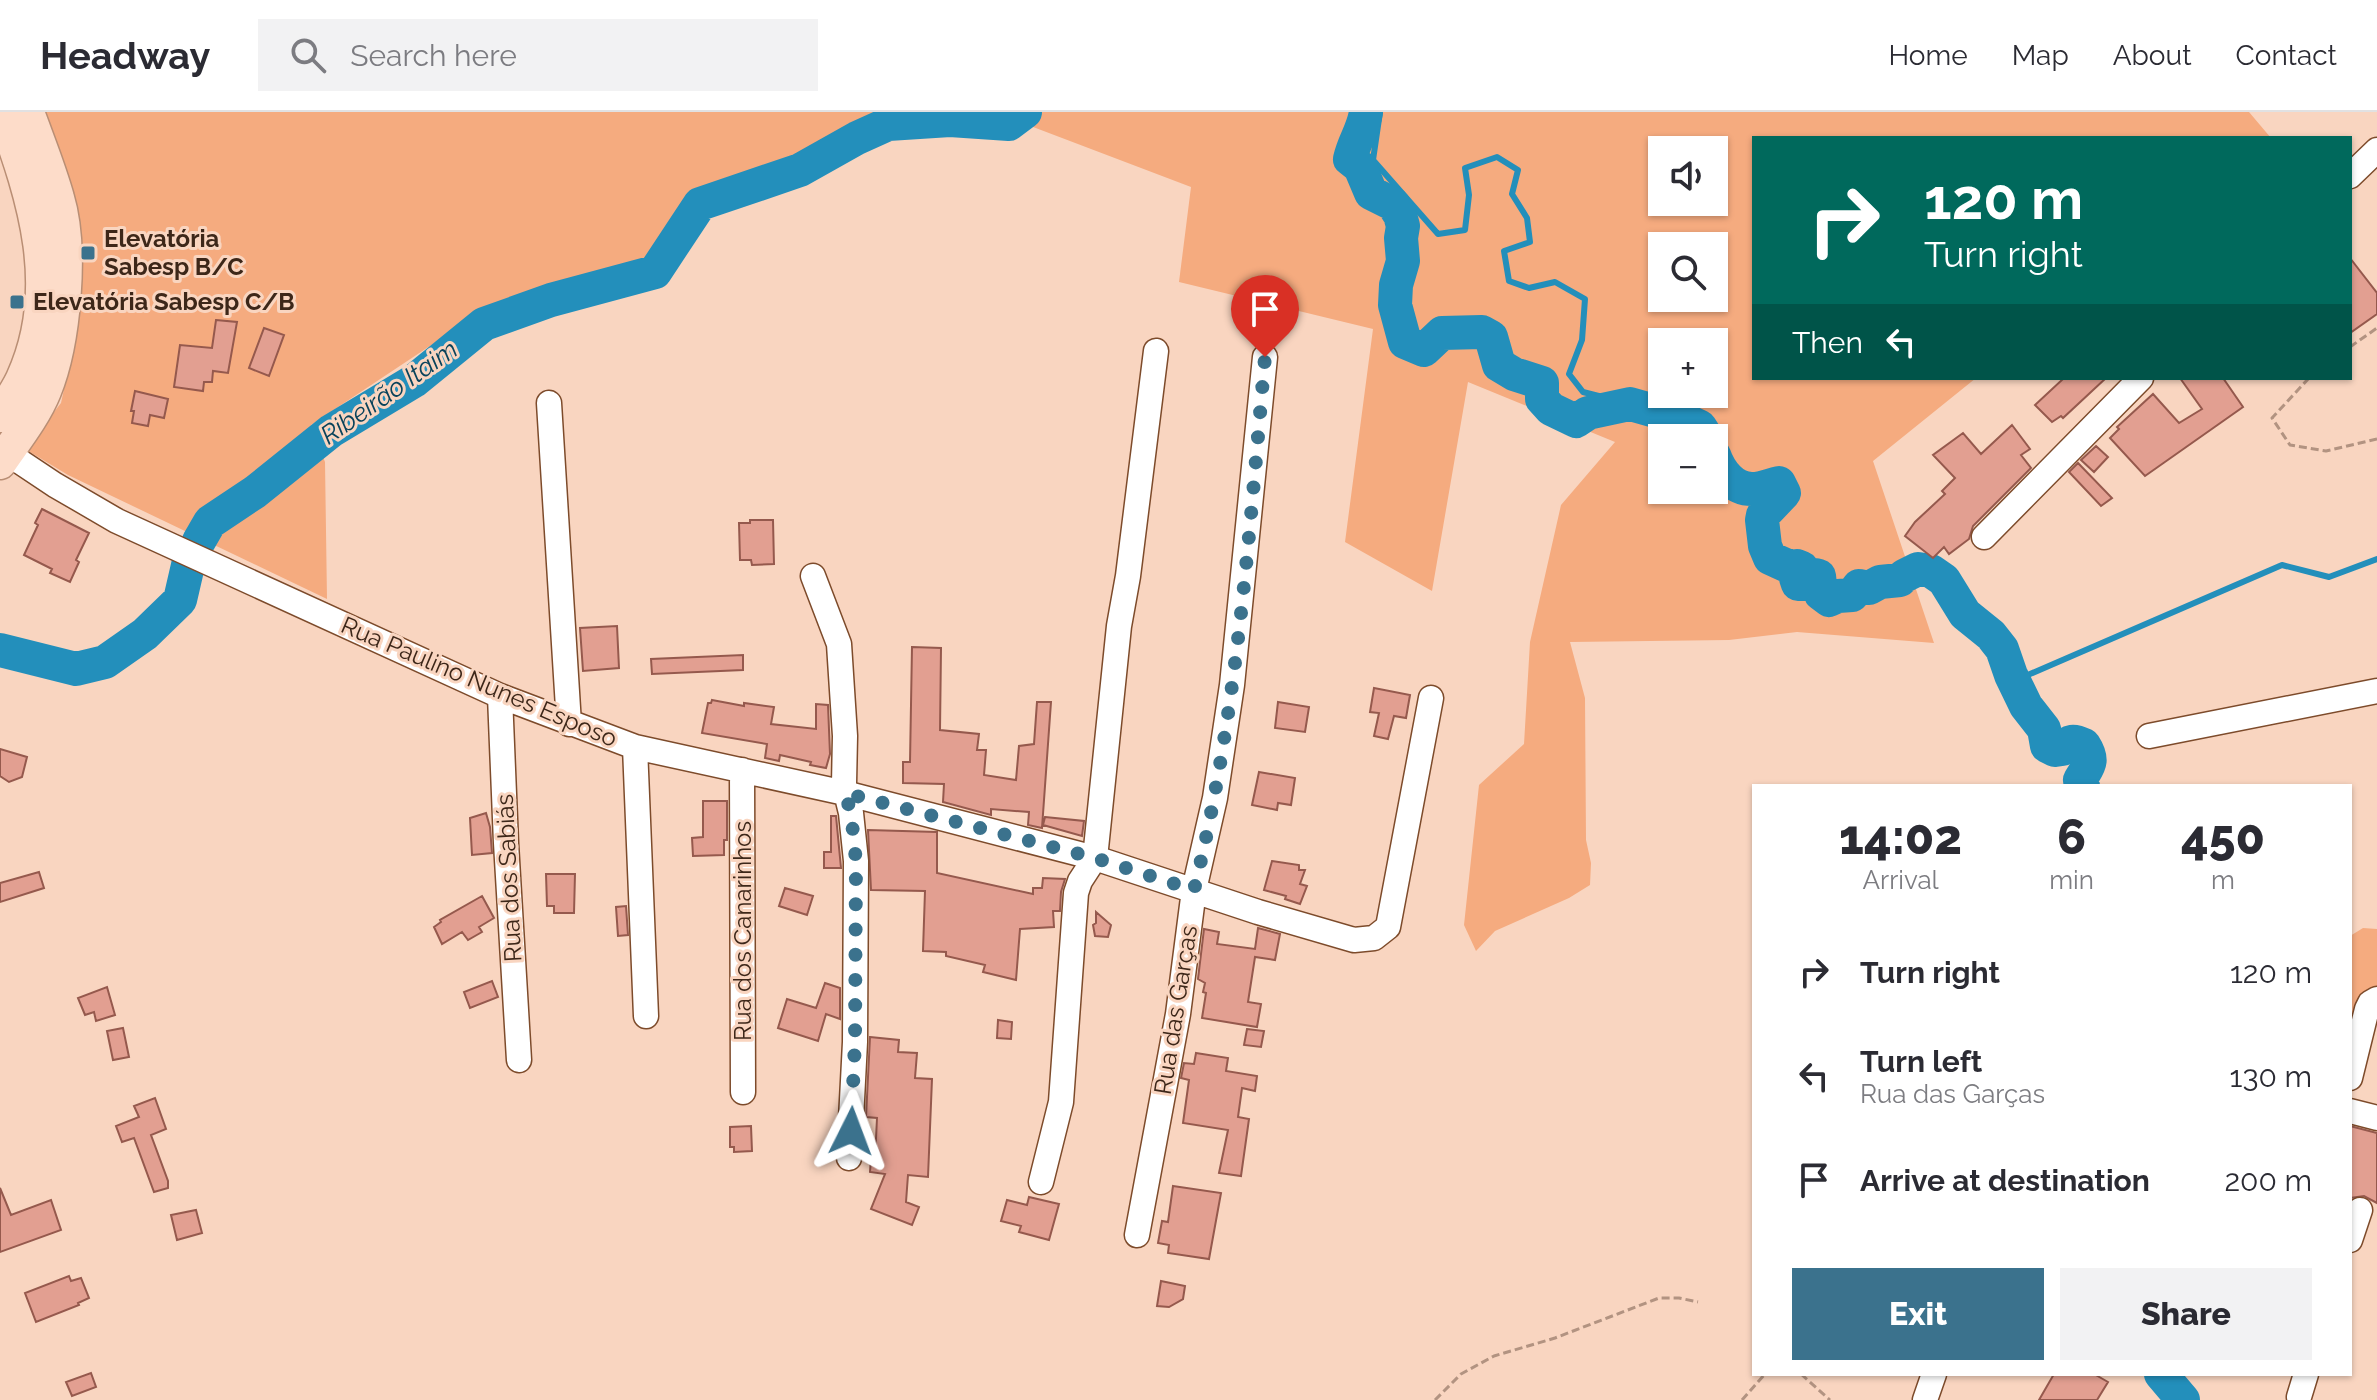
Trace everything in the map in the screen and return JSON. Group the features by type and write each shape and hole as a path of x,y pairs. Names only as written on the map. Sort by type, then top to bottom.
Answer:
{"main road":[{"path":"2,112 32,205 42,258 43,301 35,346 2,441 2,457"},
{"path":"2,457 45,392 56,354 66,256 59,201 28,112"},
{"path":"0,416 22,381"}],"street":[{"path":"2352,174 2377,150"},
{"path":"1041,1182 1061,1102 1076,893 1095,858 1119,626 1156,351"},
{"name":"Rua das Garças","path":"1137,1235 1178,1014 1194,890 1215,798 1232,685 1265,357"},
{"path":"1984,537 2139,380"},
{"path":"549,403 569,724"},
{"name":"Rua Paulino Nunes Esposo","path":"2,457 117,521 500,696 569,724 635,747 845,793 1095,858 1354,940 1374,938 1388,927 1431,698"},
{"path":"813,576 839,644 845,793 851,813 856,861 855,1042 849,1158"},
{"path":"2149,736 2377,691"},
{"name":"Rua dos Sabiás","path":"500,696 519,1060"},
{"path":"635,747 646,1016"},
{"name":"Rua dos Canarinhos","path":"742,770 743,1092"},
{"path":"2352,1070 2367,1009 2377,999"},
{"path":"2352,1112 2377,1118"},
{"path":"2352,1235 2362,1210"},
{"path":"1925,1400 1933,1376"}],"path":[{"path":"2352,346 2377,328"},
{"path":"2307,380 2272,418 2290,445 2326,451 2377,439"},
{"path":"1435,1400 1461,1374 1494,1356 1555,1338 1659,1298 1698,1302"},
{"path":"1742,1400 1763,1376"},
{"path":"1803,1376 1830,1400"}],"shaded area":[{"path":"41,112 2249,112 2269,136 1752,136 1752,380 1974,380 1873,461 1934,643 1797,632 1729,640 1570,642 1585,698 1586,840 1591,863 1590,885 1569,898 1495,931 1476,951 1464,925 1479,785 1524,744 1530,642 1561,505 1615,442 1468,382 1432,591 1345,542 1373,329 1179,282 1191,187 999,114 882,113 799,155 693,190 648,260 478,314 311,425 325,462 327,599 68,475 25,449 61,403 71,357"},
{"path":"2363,928 2377,929 2377,992 2352,1045 2352,935"}],"building":[{"path":"2352,261 2377,293 2377,314 2352,332"},
{"path":"216,320 237,322 228,373 213,371 212,382 204,382 203,391 174,387 180,345 212,348"},
{"path":"264,328 284,335 269,376 249,368"},
{"path":"2062,380 2104,380 2063,418 2061,416 2052,422 2035,405"},
{"path":"2181,380 2224,380 2243,407 2145,476 2110,438 2119,429 2117,427 2153,394 2179,423 2202,409"},
{"path":"135,391 168,399 164,418 150,415 148,426 132,423"},
{"path":"2012,425 2030,449 2021,455 2031,468 1973,526 1969,539 1949,554 1944,547 1933,558 1905,536 1915,522 1945,494 1942,491 1955,478 1933,455 1963,433 1981,454"},
{"path":"2096,446 2108,457 2094,472 2081,460"},
{"path":"2078,463 2112,498 2101,506 2069,472"},
{"path":"42,509 89,533 70,582 24,555"},
{"path":"750,520 773,520 774,564 752,565 751,560 740,560 739,523 750,523"},
{"path":"617,626 619,668 583,671 580,628"},
{"path":"912,647 941,648 940,730 979,734 977,750 986,750 984,775 1016,780 1019,746 1034,744 1037,702 1051,702 1042,828 1028,825 1029,812 991,809 991,815 943,802 944,784 903,783 903,762 910,762"},
{"path":"743,655 743,670 652,674 651,659"},
{"path":"1374,688 1410,695 1406,718 1394,716 1388,739 1374,736 1379,713 1370,712"},
{"path":"712,700 774,707 771,724 816,729 816,704 828,705 830,754 826,768 780,755 779,761 765,758 767,744 702,733 708,703"},
{"path":"1278,702 1309,707 1305,732 1275,728"},
{"path":"0,749 27,757 22,777 9,782 0,776"},
{"path":"1259,772 1295,778 1291,805 1278,803 1277,810 1252,805"},
{"path":"703,801 727,801 724,855 693,856 692,838 703,837"},
{"path":"486,813 492,853 472,855 470,818"},
{"path":"831,816 836,816 841,868 824,868 824,852 831,852"},
{"path":"1045,817 1084,821 1082,836 1043,825"},
{"path":"868,830 937,832 937,873 1033,894 1033,888 1042,888 1043,878 1065,879 1060,911 1053,911 1054,927 1020,929 1016,980 983,972 985,965 946,956 946,952 923,951 925,891 871,890"},
{"path":"1272,861 1299,865 1299,870 1305,870 1300,884 1307,886 1300,904 1264,890"},
{"path":"39,872 44,888 0,902 0,883"},
{"path":"546,874 575,874 574,913 554,913 554,906 547,906"},
{"path":"785,888 813,896 807,915 779,906"},
{"path":"482,896 494,918 479,927 482,932 468,940 462,932 442,944 434,927 440,920"},
{"path":"626,906 628,935 618,936 616,907"},
{"path":"1096,912 1111,925 1108,937 1095,936 1093,925 1096,923"},
{"path":"1258,928 1280,934 1275,960 1255,957 1248,1002 1261,1004 1257,1027 1202,1018 1205,983 1198,979 1204,929 1219,932 1217,944 1255,949"},
{"path":"492,981 498,997 470,1008 464,992"},
{"path":"825,983 840,988 840,1019 826,1014 818,1041 778,1028 787,999 816,1008"},
{"path":"107,987 115,1015 96,1021 94,1012 85,1015 78,998"},
{"path":"998,1020 1012,1022 1011,1039 997,1038"},
{"path":"123,1028 129,1057 113,1060 107,1031"},
{"path":"1247,1029 1264,1031 1261,1047 1244,1045"},
{"path":"870,1037 899,1040 898,1052 917,1053 915,1078 932,1079 928,1177 908,1175 906,1202 919,1207 912,1225 871,1209 885,1174 870,1172 871,1158 875,1159 877,1118 866,1117"},
{"path":"1196,1053 1228,1058 1226,1071 1257,1076 1255,1091 1242,1088 1238,1117 1249,1119 1241,1176 1219,1173 1228,1130 1183,1123 1189,1080 1181,1078 1184,1063 1194,1064"},
{"path":"155,1098 166,1129 151,1135 168,1188 154,1192 134,1138 122,1142 116,1126 139,1117 134,1106"},
{"path":"751,1126 752,1151 734,1152 734,1147 730,1147 730,1127"},
{"path":"2352,1127 2377,1133 2377,1203 2364,1196 2352,1198"},
{"path":"1173,1186 1221,1193 1209,1259 1168,1253 1169,1245 1158,1243 1162,1221 1168,1222"},
{"path":"0,1188 11,1215 51,1200 61,1230 0,1252"},
{"path":"1029,1197 1059,1204 1049,1240 1019,1232 1021,1226 1001,1221 1007,1200 1027,1205"},
{"path":"196,1210 202,1233 177,1240 171,1215"},
{"path":"69,1276 71,1281 81,1278 89,1298 36,1322 25,1293"},
{"path":"1161,1281 1185,1286 1183,1299 1169,1307 1157,1306"},
{"path":"91,1373 96,1387 72,1396 66,1382"},
{"path":"2053,1376 2098,1376 2108,1382 2097,1400 2039,1400"}],"waterway":[{"name":"Ribeirão Itaim","path":"199,541 210,522 255,492 331,431 414,381 484,324 551,300 655,272 700,204 800,170 888,124 950,120 1009,124 1025,112"},
{"name":"Ribeirão Itaim","path":"1366,112 1350,159 1360,167 1371,193 1393,204 1400,215 1403,261 1396,285 1395,305 1405,342 1424,350 1442,333 1482,332 1491,337 1499,365 1514,374 1542,383 1542,399 1551,409 1576,421 1588,413 1630,404 1694,424"},
{"name":"Ribeirão Itaim","path":"1380,112 1373,160 1438,234 1465,230 1469,195 1465,168 1497,157 1518,170 1512,194 1527,218 1530,242 1504,251 1509,281 1529,288 1555,282 1585,299 1582,340 1569,374 1583,392 1630,404"},
{"name":"Ribeirão Itaim","path":"1728,477 1745,488 1755,489 1779,483 1784,493 1762,520 1765,546 1770,558 1790,567 1802,568 1796,578 1798,584 1805,584 1815,575 1819,576 1821,594 1829,600 1852,595 1859,586 1869,588 1880,582 1900,580 1918,569 1931,571 1944,580 1965,614 1991,635 2002,649 2026,706 2044,729 2047,746 2055,750 2072,742 2084,745 2090,760 2080,780 2082,784"},
{"path":"2014,681 2282,565 2329,577 2377,559"},
{"name":"Ribeirão Itaim","path":"0,650 76,669 105,662 145,634 180,600 189,561"},
{"name":"Ribeirão Itaim","path":"2163,1376 2183,1400"}],"place":[{"name":"Elevatória Sabesp B/C","path":"88,253"},
{"name":"Elevatória Sabesp C/B","path":"17,302"}],"route":[{"path":"851,1131 856,861 850,803 845,793 1095,858 1194,890 1215,798 1232,685 1265,357"}]}
